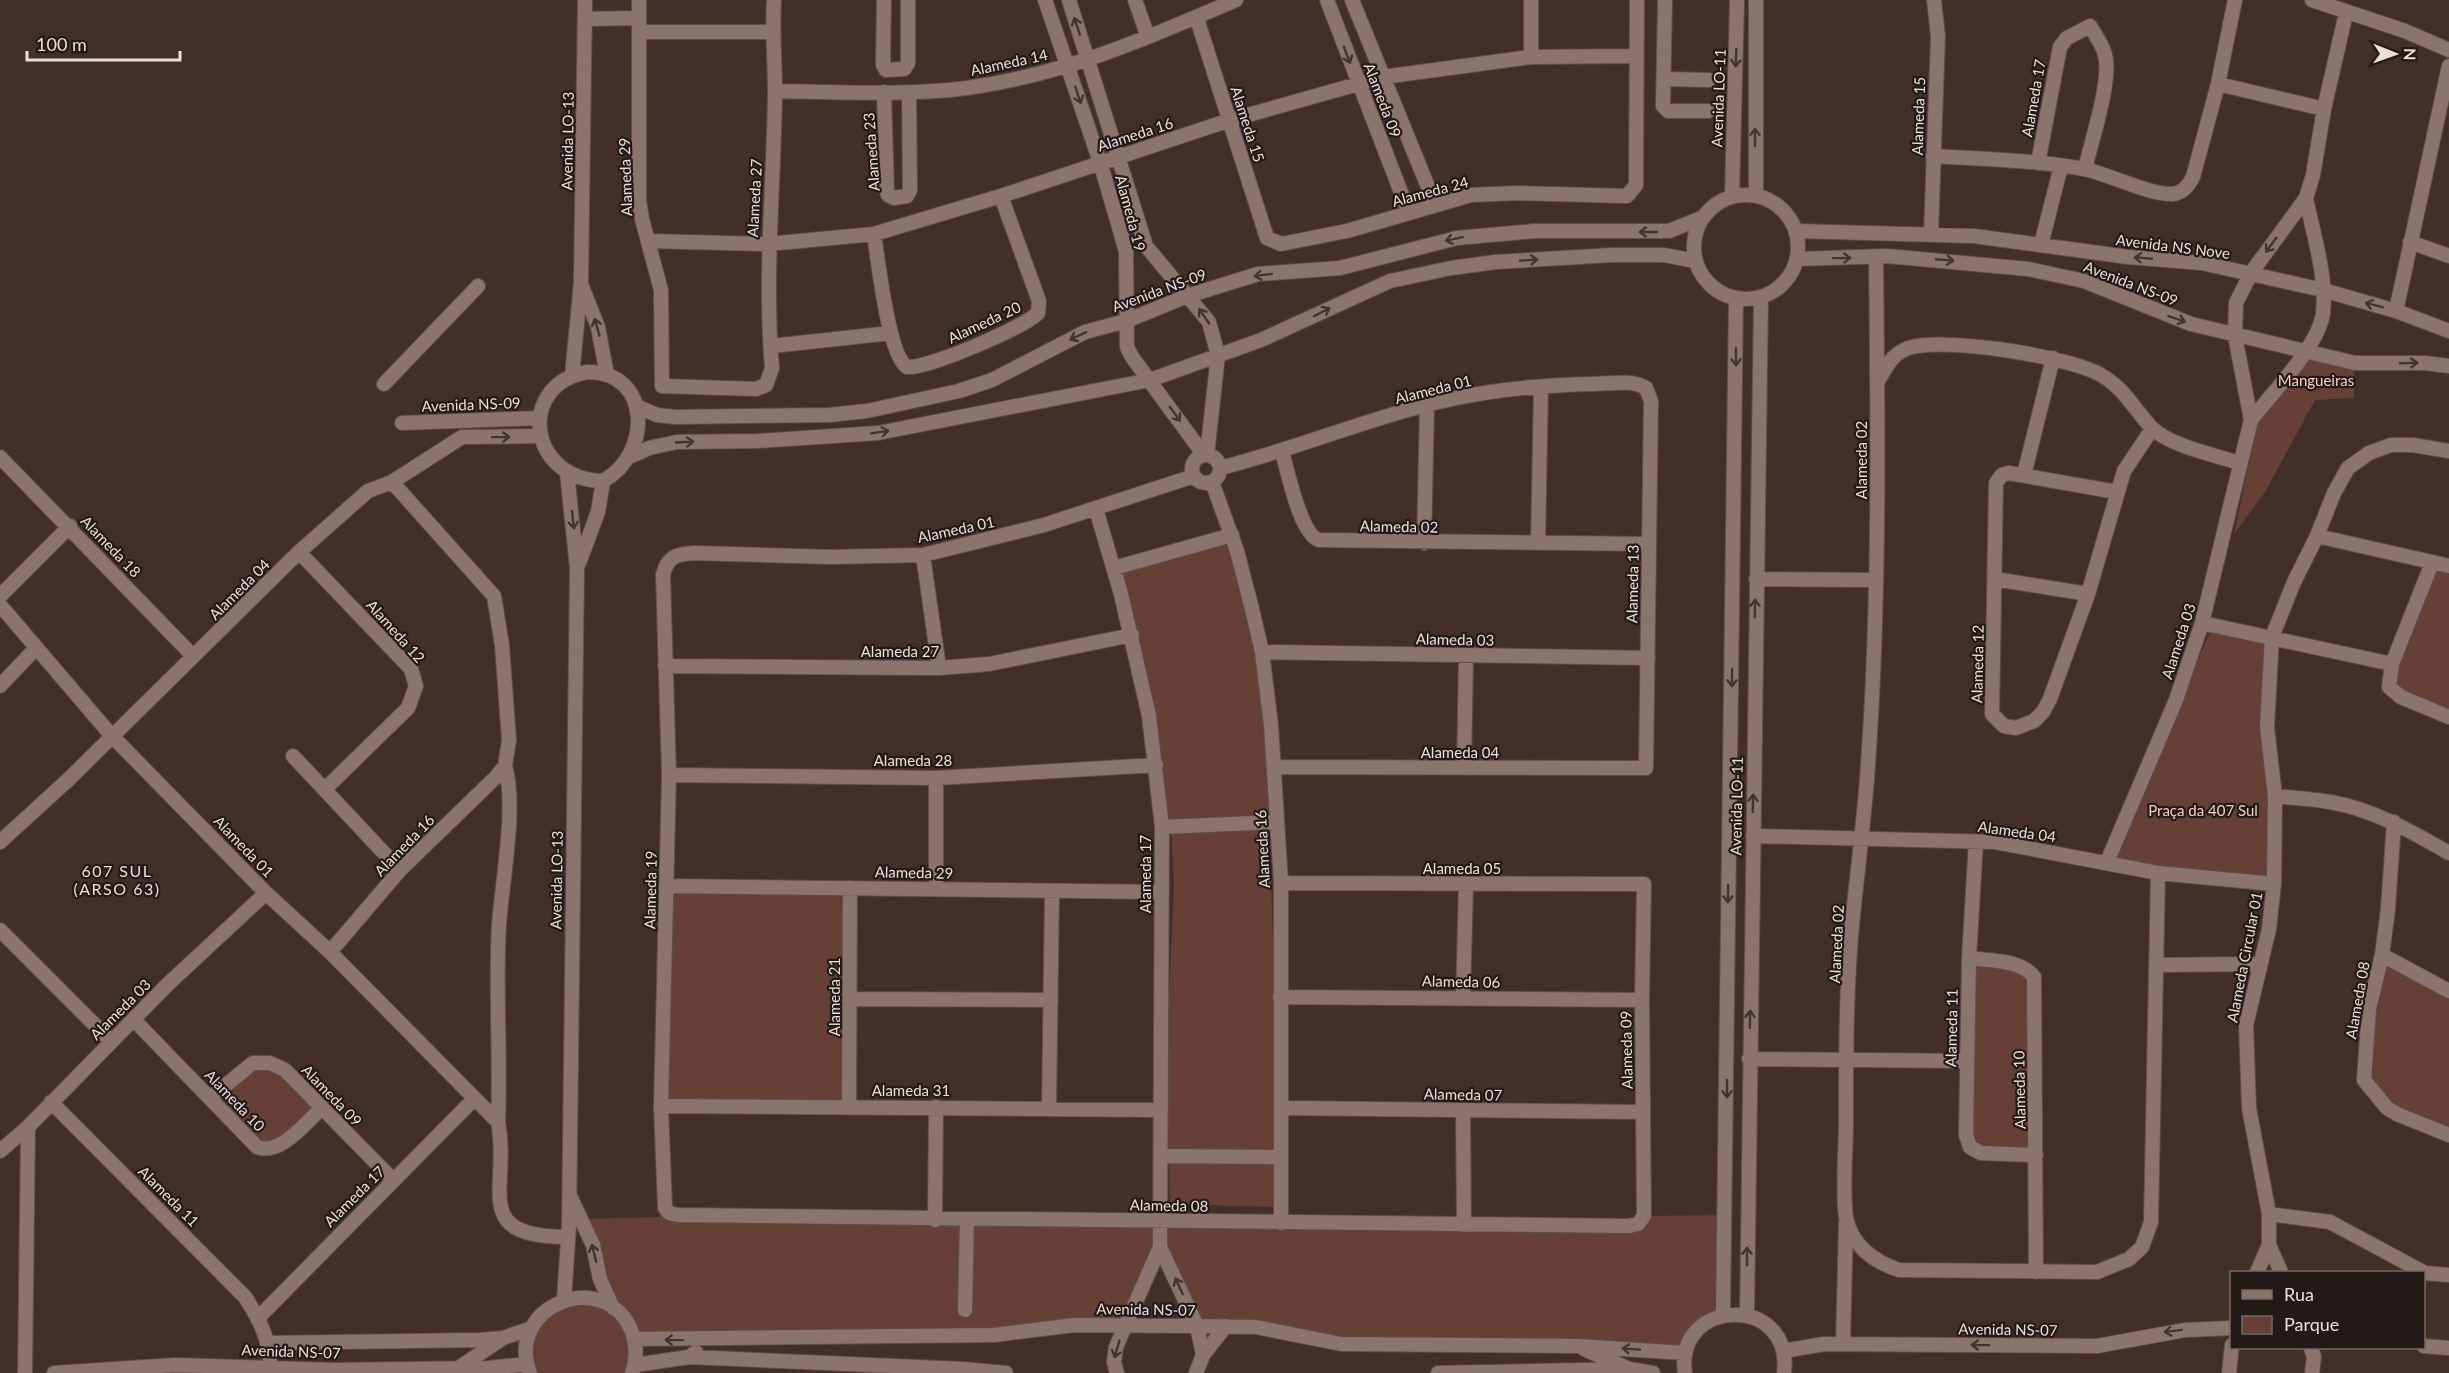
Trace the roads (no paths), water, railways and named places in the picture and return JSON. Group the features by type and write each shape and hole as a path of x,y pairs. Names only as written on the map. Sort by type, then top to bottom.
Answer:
{"street":[{"name":"Avenida LO-13","path":"572,376 580,282 585,0"},
{"name":"Alameda 29","path":"639,0 639,200 661,290 662,386 756,389"},
{"name":"Alameda 27","path":"756,389 766,385 771,376 768,244 775,91 772,32 774,0"},
{"path":"884,0 883,65 886,70 893,72 904,69 908,63 908,0"},
{"name":"Alameda 19","path":"1046,0 1100,162 1126,251 1127,347 1132,357 1205,455"},
{"name":"Alameda 19","path":"1069,0 1146,246 1209,322 1218,355 1205,455"},
{"path":"1135,0 1148,37"},
{"name":"Alameda 14","path":"775,91 909,93 968,88 1088,61 1197,19 1236,0"},
{"name":"Alameda 09","path":"1327,0 1409,213"},
{"name":"Alameda 09","path":"1352,0 1435,204"},
{"path":"1531,0 1531,57"},
{"path":"1635,56 1637,0"},
{"path":"1665,0 1664,106 1668,111 1708,111"},
{"name":"Avenida LO-11","path":"1732,196 1737,0"},
{"path":"1756,0 1756,195"},
{"name":"Alameda 15","path":"1931,234 1938,36 1934,0"},
{"path":"1933,156 2038,163 2085,169 2164,193 2179,192 2190,184 2218,84 2235,0"},
{"path":"2312,0 2405,31 2449,50"},
{"path":"2251,420 2235,336 2236,303 2251,273 2306,198 2313,175 2324,109 2346,13"},
{"path":"585,19 640,25 772,32"},
{"name":"Alameda 15","path":"1197,19 1267,238"},
{"name":"Alameda 17","path":"2038,163 2060,48 2067,38 2090,26 2105,53 2106,65 2085,169"},
{"name":"Alameda 16","path":"648,241 768,244 874,234 1001,196 1230,120 1383,76 1531,57 1635,56"},
{"name":"Alameda 24","path":"1267,238 1276,243 1290,242 1347,231 1435,204 1490,193 1622,197 1631,193 1636,185 1635,56"},
{"path":"2396,311 2410,242 2444,118 2449,66"},
{"path":"1664,79 1709,80"},
{"path":"2218,84 2324,109"},
{"name":"Alameda 23","path":"884,93 887,192 894,198 907,196 910,190 909,93"},
{"path":"2041,245 2061,166"},
{"path":"1756,195 1771,200 1783,210 1797,231 1797,259 1790,276 1777,289 1761,297 1736,298 1711,285 1696,261 1694,242 1704,216 1716,204 1732,196 1756,195"},
{"name":"Alameda 20","path":"891,333 898,357 907,367 921,366 993,338 1038,314 1039,301 1001,196"},
{"path":"2251,420 2305,351 2319,325 2323,290 2306,198"},
{"name":"Avenida NS-09","path":"636,406 657,415 675,417 829,415 867,411 960,391 992,380 1085,332 1126,321 1187,296 1258,274 1340,268 1457,238 1535,231 1669,231 1704,216"},
{"name":"Avenida NS Nove","path":"1797,231 1886,235 1931,234 2202,263 2323,290 2396,311 2449,331"},
{"path":"772,346 891,333 874,234"},
{"path":"2410,242 2449,256"},
{"path":"629,457 649,448 677,442 757,441 878,433 1150,380 1296,325 1354,295 1390,281 1451,268 1496,262 1612,255 1664,255 1696,261"},
{"name":"Avenida NS-09","path":"1797,259 1876,256 1973,262 2068,277 2172,317 2235,336 2355,363 2425,363 2449,366"},
{"name":"Alameda 02","path":"1876,256 1876,580 1871,729 1863,839 1857,870 1852,928 1846,1059 1846,1218 1860,1246 1869,1256 1899,1270 2097,1272 2114,1268 2129,1259 2142,1247 2151,1222 2158,873"},
{"name":"Avenida LO-13","path":"580,282 598,327 607,375"},
{"path":"384,384 478,286"},
{"name":"Avenida LO-11","path":"1747,1315 1761,297"},
{"name":"Avenida LO-11","path":"1723,1314 1736,298"},
{"path":"1877,383 1897,355 1920,345 1985,348 2053,358 2085,367 2102,375 2128,396 2152,429 2183,445 2240,463"},
{"path":"2025,475 2053,358"},
{"path":"588,372 607,375 623,386 636,406 636,445 622,468 603,481 583,478 567,472 552,461 541,436 540,418 550,393 572,376 588,372"},
{"name":"Alameda 01","path":"1220,468 1282,452 1427,405 1492,392 1632,383 1646,388 1651,400"},
{"path":"1538,543 1541,388"},
{"name":"Alameda 13","path":"1646,768 1651,400"},
{"path":"1424,543 1427,405"},
{"name":"Avenida NS-09","path":"402,423 540,418"},
{"path":"462,420 462,437 541,436"},
{"name":"Alameda 03","path":"2107,862 2176,700 2202,623 2251,420"},
{"name":"Alameda 12","path":"2117,492 2025,475 2002,475 1996,483 1992,714 2004,726 2016,728 2034,722 2050,699 2088,594 2117,492 2129,460 2152,429"},
{"name":"Alameda 04","path":"0,842 299,552 368,491 392,482 462,437"},
{"name":"Alameda Circular 01","path":"2257,1271 2269,1245 2269,1214 2249,1108 2246,1063 2248,1012 2269,929 2274,884 2275,796 2267,727 2272,637 2341,478 2349,468 2369,453 2402,444 2449,451"},
{"name":"Alameda 02","path":"1282,452 1305,528 1313,539 1424,543 1649,544"},
{"path":"1205,455 1216,458 1220,468 1220,473 1212,482 1202,483 1194,476 1194,463 1205,455"},
{"name":"Alameda 18","path":"2,458 193,656"},
{"name":"Avenida LO-13","path":"564,1300 569,1193 577,568 567,472"},
{"name":"Alameda 01","path":"680,554 831,557 924,555 982,542 1096,509 1194,476"},
{"name":"Avenida LO-13","path":"577,568 598,513 603,481"},
{"path":"392,482 494,596 504,666 509,740 505,766 509,783 499,927 498,1122 501,1148 499,1197 505,1218 510,1226 524,1232 548,1237 568,1237"},
{"name":"Alameda 16","path":"1212,482 1232,535 1262,652 1274,767 1281,883 1281,1223"},
{"name":"Alameda 17","path":"1096,509 1132,635 1149,716 1162,827 1160,1247"},
{"path":"0,596 70,526"},
{"path":"1114,568 1232,535"},
{"path":"2317,536 2449,566"},
{"name":"Alameda 12","path":"299,552 411,669 416,686 408,708 325,789"},
{"name":"Alameda 19","path":"680,554 668,562 663,575 669,775 661,1106 665,1208 674,1215 689,1216"},
{"path":"924,555 939,668"},
{"path":"2432,563 2392,664 2390,687 2401,697 2449,717"},
{"path":"1756,579 1876,580"},
{"path":"1995,579 2088,594"},
{"name":"Alameda 01","path":"0,605 35,649 111,735 266,893 330,952 498,1122"},
{"path":"2202,623 2392,664"},
{"name":"Alameda 27","path":"665,666 939,668 1011,660 1132,635"},
{"path":"0,686 35,649"},
{"name":"Alameda 03","path":"1262,652 1648,658"},
{"path":"1464,768 1466,656"},
{"path":"293,756 400,870"},
{"name":"Alameda 28","path":"669,775 936,778 1156,765"},
{"name":"Alameda 16","path":"330,952 400,870 505,766"},
{"name":"Alameda 04","path":"1274,767 1646,768"},
{"path":"936,778 936,890"},
{"path":"2275,796 2332,802 2394,822 2449,853"},
{"path":"1162,827 1277,822"},
{"name":"Alameda 08","path":"2394,822 2382,955 2369,1009 2364,1080 2387,1108 2449,1135"},
{"name":"Alameda 04","path":"1752,836 1995,842 2158,873 2274,884"},
{"name":"Alameda 11","path":"1976,842 1969,958 1966,1135 1970,1147 1981,1153 2036,1155"},
{"name":"Alameda 05","path":"1281,883 1644,884"},
{"path":"1463,997 1466,884"},
{"name":"Alameda 09","path":"1644,884 1642,1000 1644,1216"},
{"name":"Alameda 29","path":"666,886 1162,892"},
{"name":"Alameda 21","path":"849,1106 850,888"},
{"path":"1049,1108 1052,891"},
{"name":"Alameda 03","path":"0,1151 28,1127 111,1041 266,893"},
{"path":"0,930 111,1041"},
{"path":"2382,955 2449,991"},
{"name":"Alameda 10","path":"1969,958 2017,964 2025,967 2034,977 2036,1272"},
{"path":"2156,965 2260,964"},
{"name":"Alameda 06","path":"1280,997 1642,1000"},
{"path":"851,999 1051,1000"},
{"name":"Alameda 10","path":"134,1020 251,1141 262,1149 278,1147 321,1109"},
{"path":"1749,1059 1967,1061"},
{"name":"Alameda 09","path":"210,1098 246,1067 260,1062 270,1063 285,1070 393,1180"},
{"name":"Alameda 17","path":"259,1317 474,1099"},
{"name":"Alameda 11","path":"51,1102 226,1276 259,1317"},
{"name":"Alameda 31","path":"661,1106 1160,1110"},
{"path":"935,1220 936,1107"},
{"name":"Alameda 07","path":"1282,1108 1643,1112"},
{"path":"1463,1111 1464,1225"},
{"path":"25,1373 28,1127"},
{"path":"1162,1156 1281,1157"},
{"name":"Avenida LO-13","path":"569,1193 593,1245 600,1279 613,1308 626,1322 634,1339"},
{"path":"2269,1214 2330,1222 2419,1271"},
{"name":"Alameda 08","path":"689,1216 1629,1226 1638,1224 1644,1216"},
{"path":"1843,1344 1846,1218"},
{"path":"965,1310 967,1219"},
{"name":"Alameda Circular 01","path":"2269,1245 2281,1271"},
{"path":"1117,1373 1115,1355 1160,1247"},
{"path":"1160,1247 1197,1326 1203,1355"},
{"path":"2425,1273 2449,1275"},
{"path":"529,1368 527,1340 531,1328 547,1309 564,1300 592,1299 613,1308"},
{"path":"1685,1373 1685,1353 1693,1335 1706,1322 1723,1314 1747,1315 1763,1322 1776,1335 1784,1351 1784,1373"},
{"path":"259,1317 267,1343 270,1370"},
{"name":"Avenida NS-07","path":"634,1339 714,1340 994,1335 1074,1325 1226,1326 1256,1327 1341,1344 1576,1346 1685,1353"},
{"path":"1196,1373 1203,1355 1226,1326"},
{"name":"Avenida NS-07","path":"267,1343 503,1338 531,1328"},
{"name":"Avenida NS-07","path":"1784,1351 1824,1344 2097,1346 2185,1330 2230,1329"},
{"path":"458,1368 503,1338"},
{"path":"634,1339 633,1369 689,1357 951,1368 1006,1373"},
{"path":"689,1357 714,1340"},
{"name":"Avenida NS-07","path":"1576,1346 1629,1370"},
{"path":"2425,1346 2449,1348"},
{"path":"2229,1373 2232,1349"},
{"path":"2312,1349 2314,1357 2312,1373"},
{"name":"Avenida NS-07","path":"54,1373 175,1365 270,1370 529,1368"},
{"name":"Avenida NS-07","path":"1438,1373 1629,1370 1653,1373"}],"district":[{"name":"607 SUL (ARSO 63)","path":"117,879"}],"park label":[{"name":"Mangueiras","path":"2316,380"},
{"name":"Praça da 407 Sul","path":"2203,810"}]}
